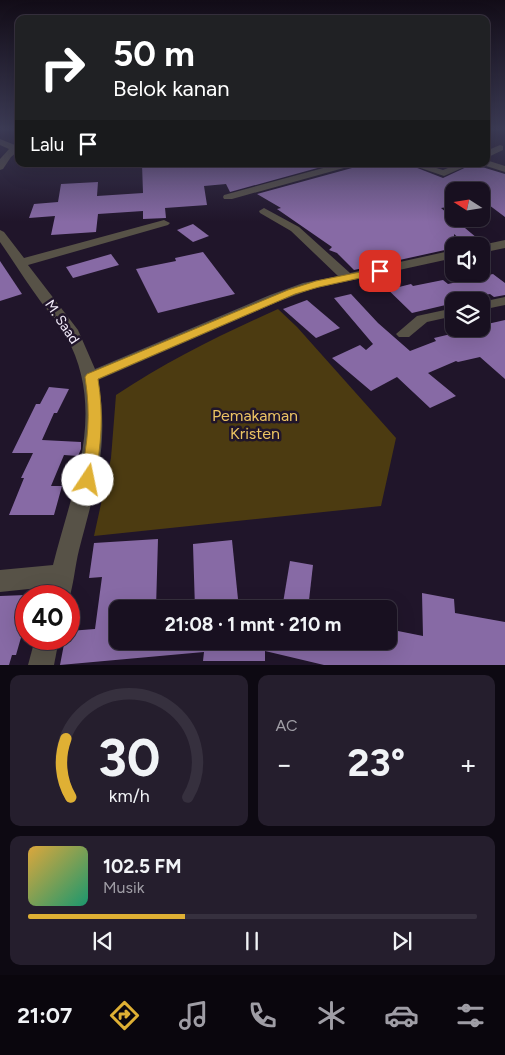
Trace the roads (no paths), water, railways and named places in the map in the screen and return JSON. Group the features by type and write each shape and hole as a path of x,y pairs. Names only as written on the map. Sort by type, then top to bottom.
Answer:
{"street":[{"path":"490,164 505,169"},
{"path":"228,196 337,167"},
{"path":"424,167 444,173 459,167"},
{"path":"264,211 296,229 348,278"},
{"path":"21,264 164,223"},
{"name":"M. Saad","path":"0,234 76,340 91,377 96,405 95,439 88,480 59,585"},
{"path":"490,246 505,244"},
{"path":"91,377 308,286 445,256"},
{"path":"490,304 505,301"},
{"path":"404,334 422,319 445,314"},
{"path":"0,581 47,585"},
{"path":"41,665 44,650"}],"park label":[{"name":"Pemakaman Kristen","path":"255,424"}]}
